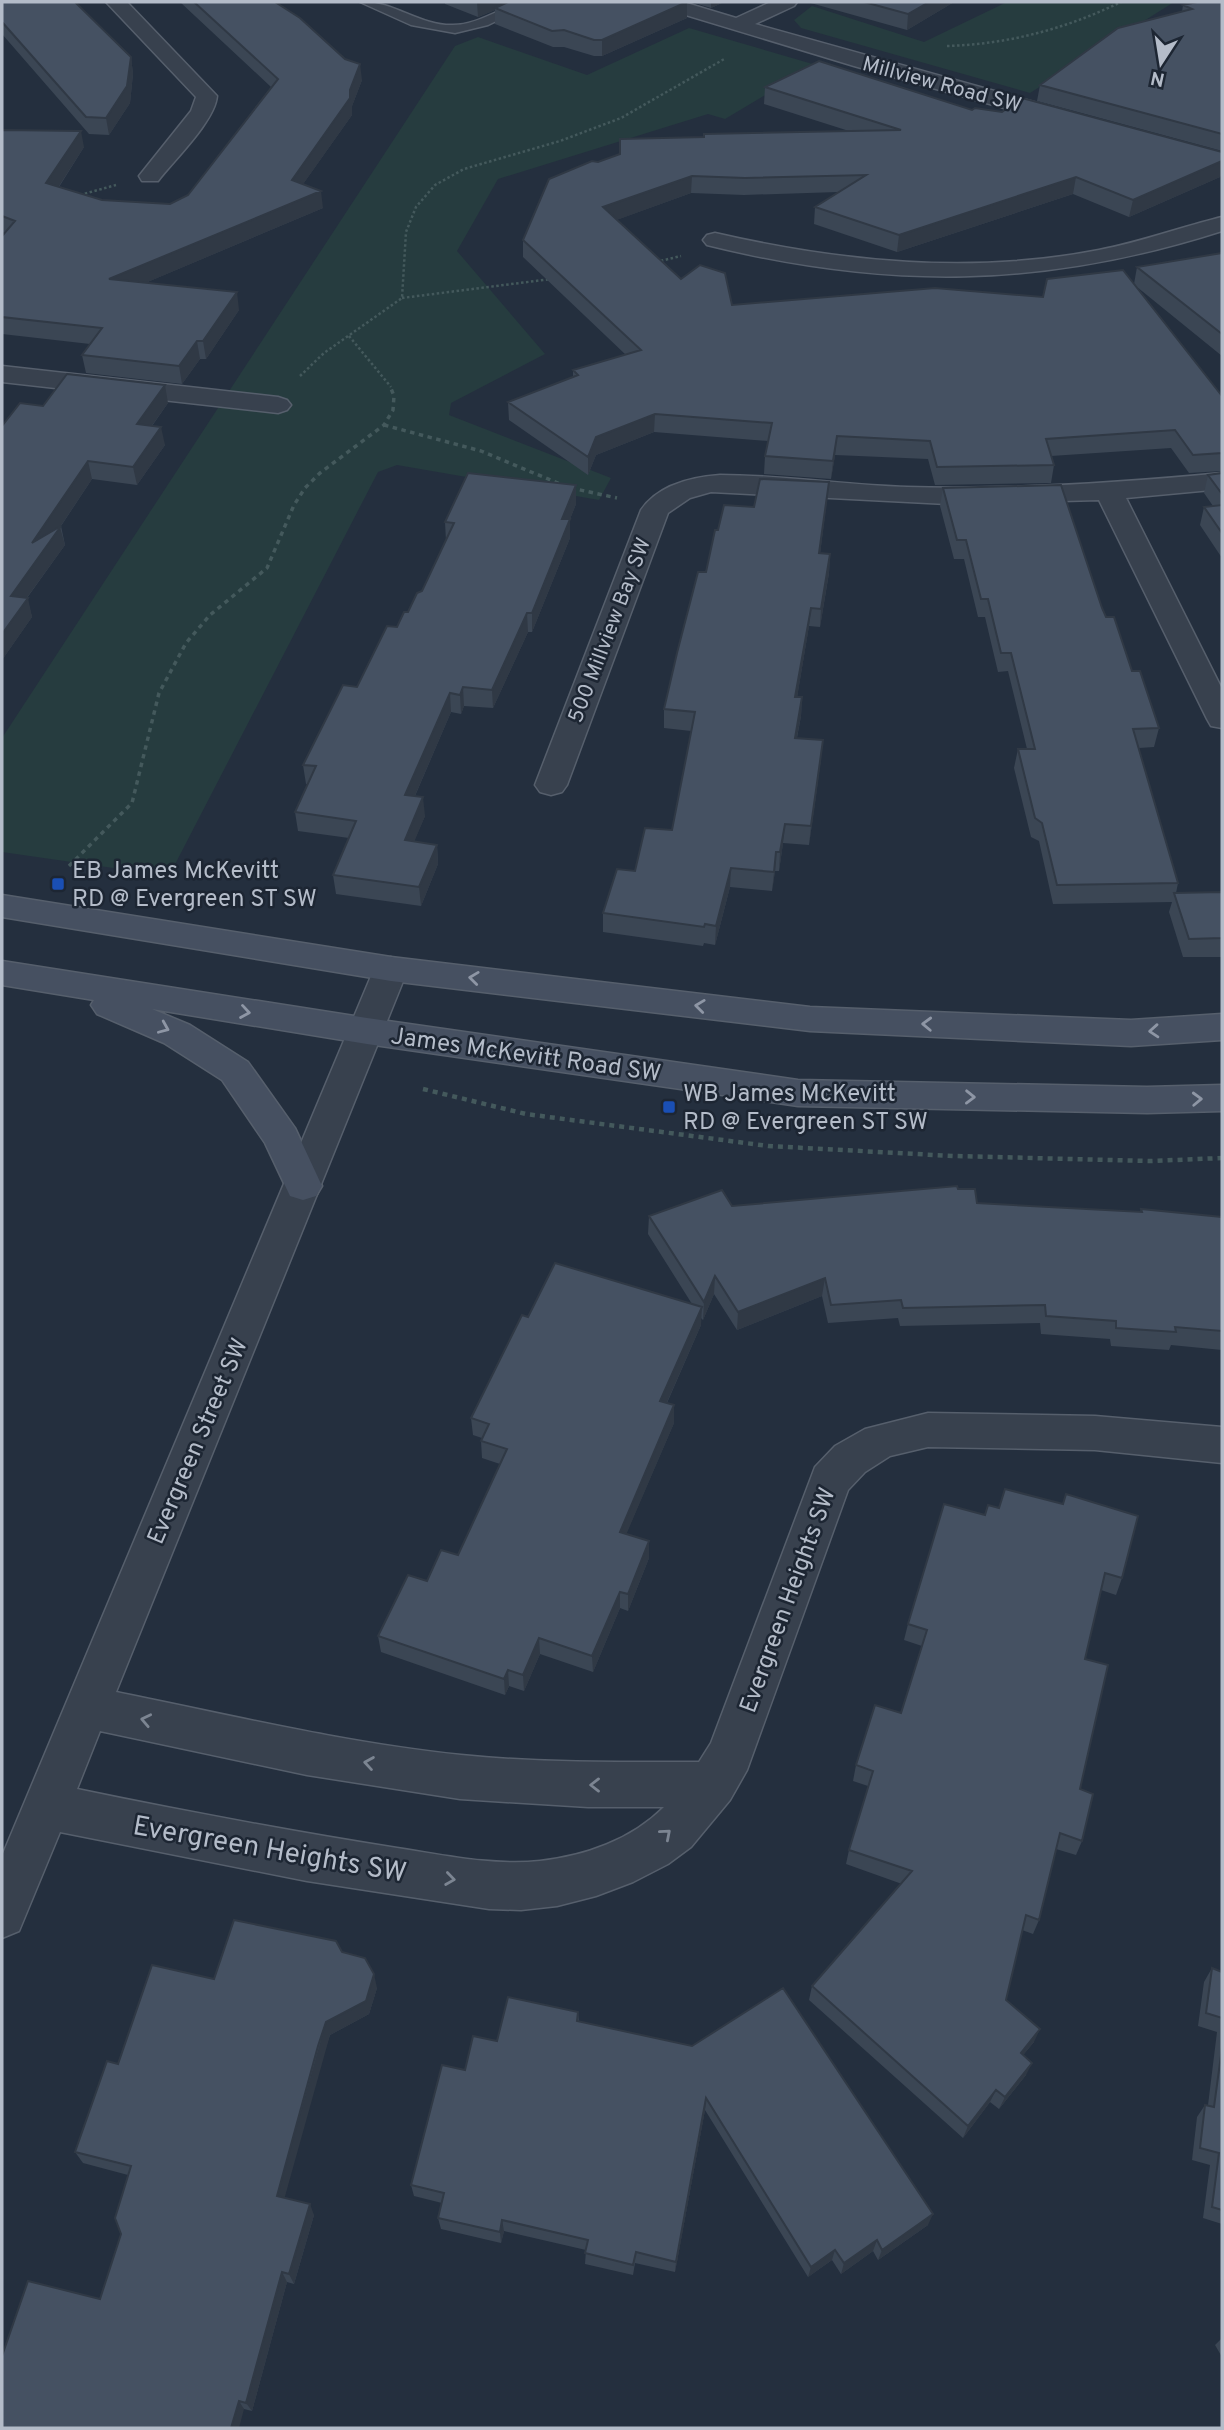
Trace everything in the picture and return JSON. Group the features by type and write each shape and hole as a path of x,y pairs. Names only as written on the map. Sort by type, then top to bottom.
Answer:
{"main road":[{"path":"2,906 391,969 810,1019 1131,1033 1222,1027"},
{"name":"James McKevitt Road SW","path":"2,973 367,1031 798,1093 1147,1100 1222,1098"},
{"path":"56,982 177,1034 236,1071 282,1138 303,1186"}],"street":[{"path":"116,2 206,96 206,104 200,114 150,176"},
{"name":"Millview Road SW","path":"663,2 1088,125"},
{"path":"736,25 787,2"},
{"path":"715,240 758,251 848,267 891,271 993,269 1060,263 1128,252 1184,238 1222,224"},
{"path":"2,374 278,405"},
{"path":"1222,481 1110,492 1222,719"},
{"name":"500 Millview Bay SW","path":"551,785 654,510 669,498 685,490 710,484 732,483 909,496 1110,492"},
{"name":"Evergreen Street SW","path":"2,1914 391,969"},
{"name":"Evergreen Heights SW","path":"46,1806 317,1860 487,1885 523,1886 588,1874 630,1857 666,1837 713,1784 730,1754 830,1480 850,1459 880,1441 928,1430 1095,1433 1222,1445"},
{"path":"86,1707 307,1753 460,1777 589,1785 713,1784"}],"lane":[{"path":"366,2 426,24 451,29 470,27 529,2"}],"path":[{"path":"945,46 981,45 1033,36 1085,19 1121,2"},
{"path":"402,298 403,245 407,225 426,193 443,179 475,166 545,146 607,124 727,57"},
{"path":"69,198 150,176"},
{"path":"650,263 676,258 715,240"},
{"path":"278,405 307,367 329,347 349,336 384,307 402,298 557,278"},
{"path":"69,866 132,803 159,693 186,643 209,615 267,568 304,488 384,425 393,410 394,396 389,382 349,336"},
{"path":"384,425 481,451 581,492 612,497 654,510"},
{"path":"423,1089 526,1114 768,1146 953,1156 1152,1161 1222,1158"}],"green space":[{"path":"1007,2 1174,2 1030,93 801,28 794,20 812,6 924,42"},
{"path":"689,28 816,65 725,119 708,114 498,179 457,251 545,354 451,403 449,415 611,478 599,500 397,465 378,472 169,876 2,852 2,738 455,46 478,37 587,75"}],"building":[{"path":"2,2 75,2 131,57 127,86 106,118 86,117 2,22"},
{"path":"194,2 275,2 300,18 345,59 360,64 350,90 350,98 292,180 321,191 109,279 237,292 203,341 197,341 179,366 82,355 102,328 2,317 2,236 15,221 2,216 2,130 81,131 46,183 102,200 170,204 188,195 278,79"},
{"path":"508,2 687,2 602,40 594,40 564,30 552,31 495,8"},
{"path":"864,2 929,2 908,14"},
{"path":"1222,2 1222,134 1040,85 1118,28 1192,9 1183,5"},
{"path":"819,61 972,110 975,108 1002,112 1022,98 1222,152 1222,161 1133,200 1076,177 899,235 815,207 866,175 745,178 692,176 603,207 681,279 700,265 725,273 732,305 935,288 1043,297 1047,279 1123,270 1222,396 1222,453 1193,455 1175,430 1046,439 1054,465 937,467 930,441 837,436 833,461 765,456 772,423 655,414 596,437 588,457 508,402 578,375 573,370 641,350 523,240 549,179 592,161 598,162 620,154 620,139 704,137 704,134 901,130 765,87"},
{"path":"1222,253 1222,334 1137,267"},
{"path":"67,374 165,385 137,424 161,427 133,467 88,461 32,543 61,526 11,596 28,598 2,634 2,426 20,403 43,406"},
{"path":"468,473 576,485 562,519 570,519 532,613 527,613 492,690 463,687 460,695 450,693 405,795 423,797 405,840 437,845 419,887 333,875 356,821 295,812 316,766 303,765 343,685 357,687 387,626 397,627 417,593 422,591 454,523 445,522"},
{"path":"1222,473 1222,494 1208,475"},
{"path":"760,479 829,482 819,553 830,554 821,609 811,608 795,697 802,697 795,738 823,740 811,826 785,824 780,852 776,852 774,872 731,868 716,926 705,924 704,927 603,913 617,869 635,871 645,828 672,830 695,712 664,709 677,653 698,572 706,572 715,530 718,530 724,505 754,507"},
{"path":"1061,485 1102,608 1106,617 1114,617 1132,671 1140,671 1159,728 1133,729 1178,883 1057,885 1042,823 1035,818 1018,749 1035,749 1011,653 1001,653 988,599 981,599 966,540 957,540 943,488"},
{"path":"1222,505 1222,533 1204,507"},
{"path":"1222,892 1222,938 1189,939 1174,893"},
{"path":"957,1186 958,1189 975,1189 977,1203 1142,1212 1141,1209 1222,1217 1222,1331 1175,1327 1176,1332 1116,1328 1116,1321 1046,1316 1045,1305 903,1308 901,1300 831,1305 825,1278 738,1312 715,1276 704,1302 649,1216 722,1190 732,1206"},
{"path":"555,1263 702,1307 660,1401 674,1405 620,1532 649,1541 628,1594 620,1592 592,1656 539,1638 523,1675 508,1670 504,1679 378,1636 408,1575 427,1581 441,1550 458,1555 507,1449 481,1441 489,1424 471,1418 522,1315 528,1317"},
{"path":"1005,1489 1063,1504 1066,1494 1138,1516 1122,1578 1105,1573 1085,1659 1108,1665 1080,1789 1093,1794 1082,1841 1060,1833 1039,1920 1026,1915 1006,2000 1040,2029 1021,2053 1032,2063 1005,2097 996,2090 968,2126 812,1986 912,1871 849,1850 873,1771 856,1765 875,1705 901,1713 927,1630 908,1624 944,1504 985,1515 988,1505 999,1508"},
{"path":"234,1920 336,1941 342,1952 365,1958 374,1974 366,2001 326,2022 318,2046 277,2196 310,2204 289,2274 282,2272 246,2403 239,2401 231,2428 2,2428 2,2356 28,2281 100,2299 121,2234 115,2218 131,2166 75,2152 107,2061 118,2064 152,1965 214,1979"},
{"path":"1212,1968 1222,1972 1222,2018 1206,2013"},
{"path":"783,1988 933,2214 882,2250 877,2240 844,2263 835,2250 811,2267 706,2098 676,2262 636,2252 633,2265 585,2253 588,2240 502,2220 500,2232 438,2218 444,2193 411,2185 442,2065 465,2070 473,2036 497,2041 508,1997 578,2012 577,2021 692,2046"},
{"path":"1222,2048 1222,2210 1212,2207 1219,2153 1200,2148 1205,2105 1214,2107"}],"place":[{"name":"EB James McKevitt RD @ Evergreen ST SW","path":"58,884"},
{"name":"WB James McKevitt RD @ Evergreen ST SW","path":"669,1107"}]}
